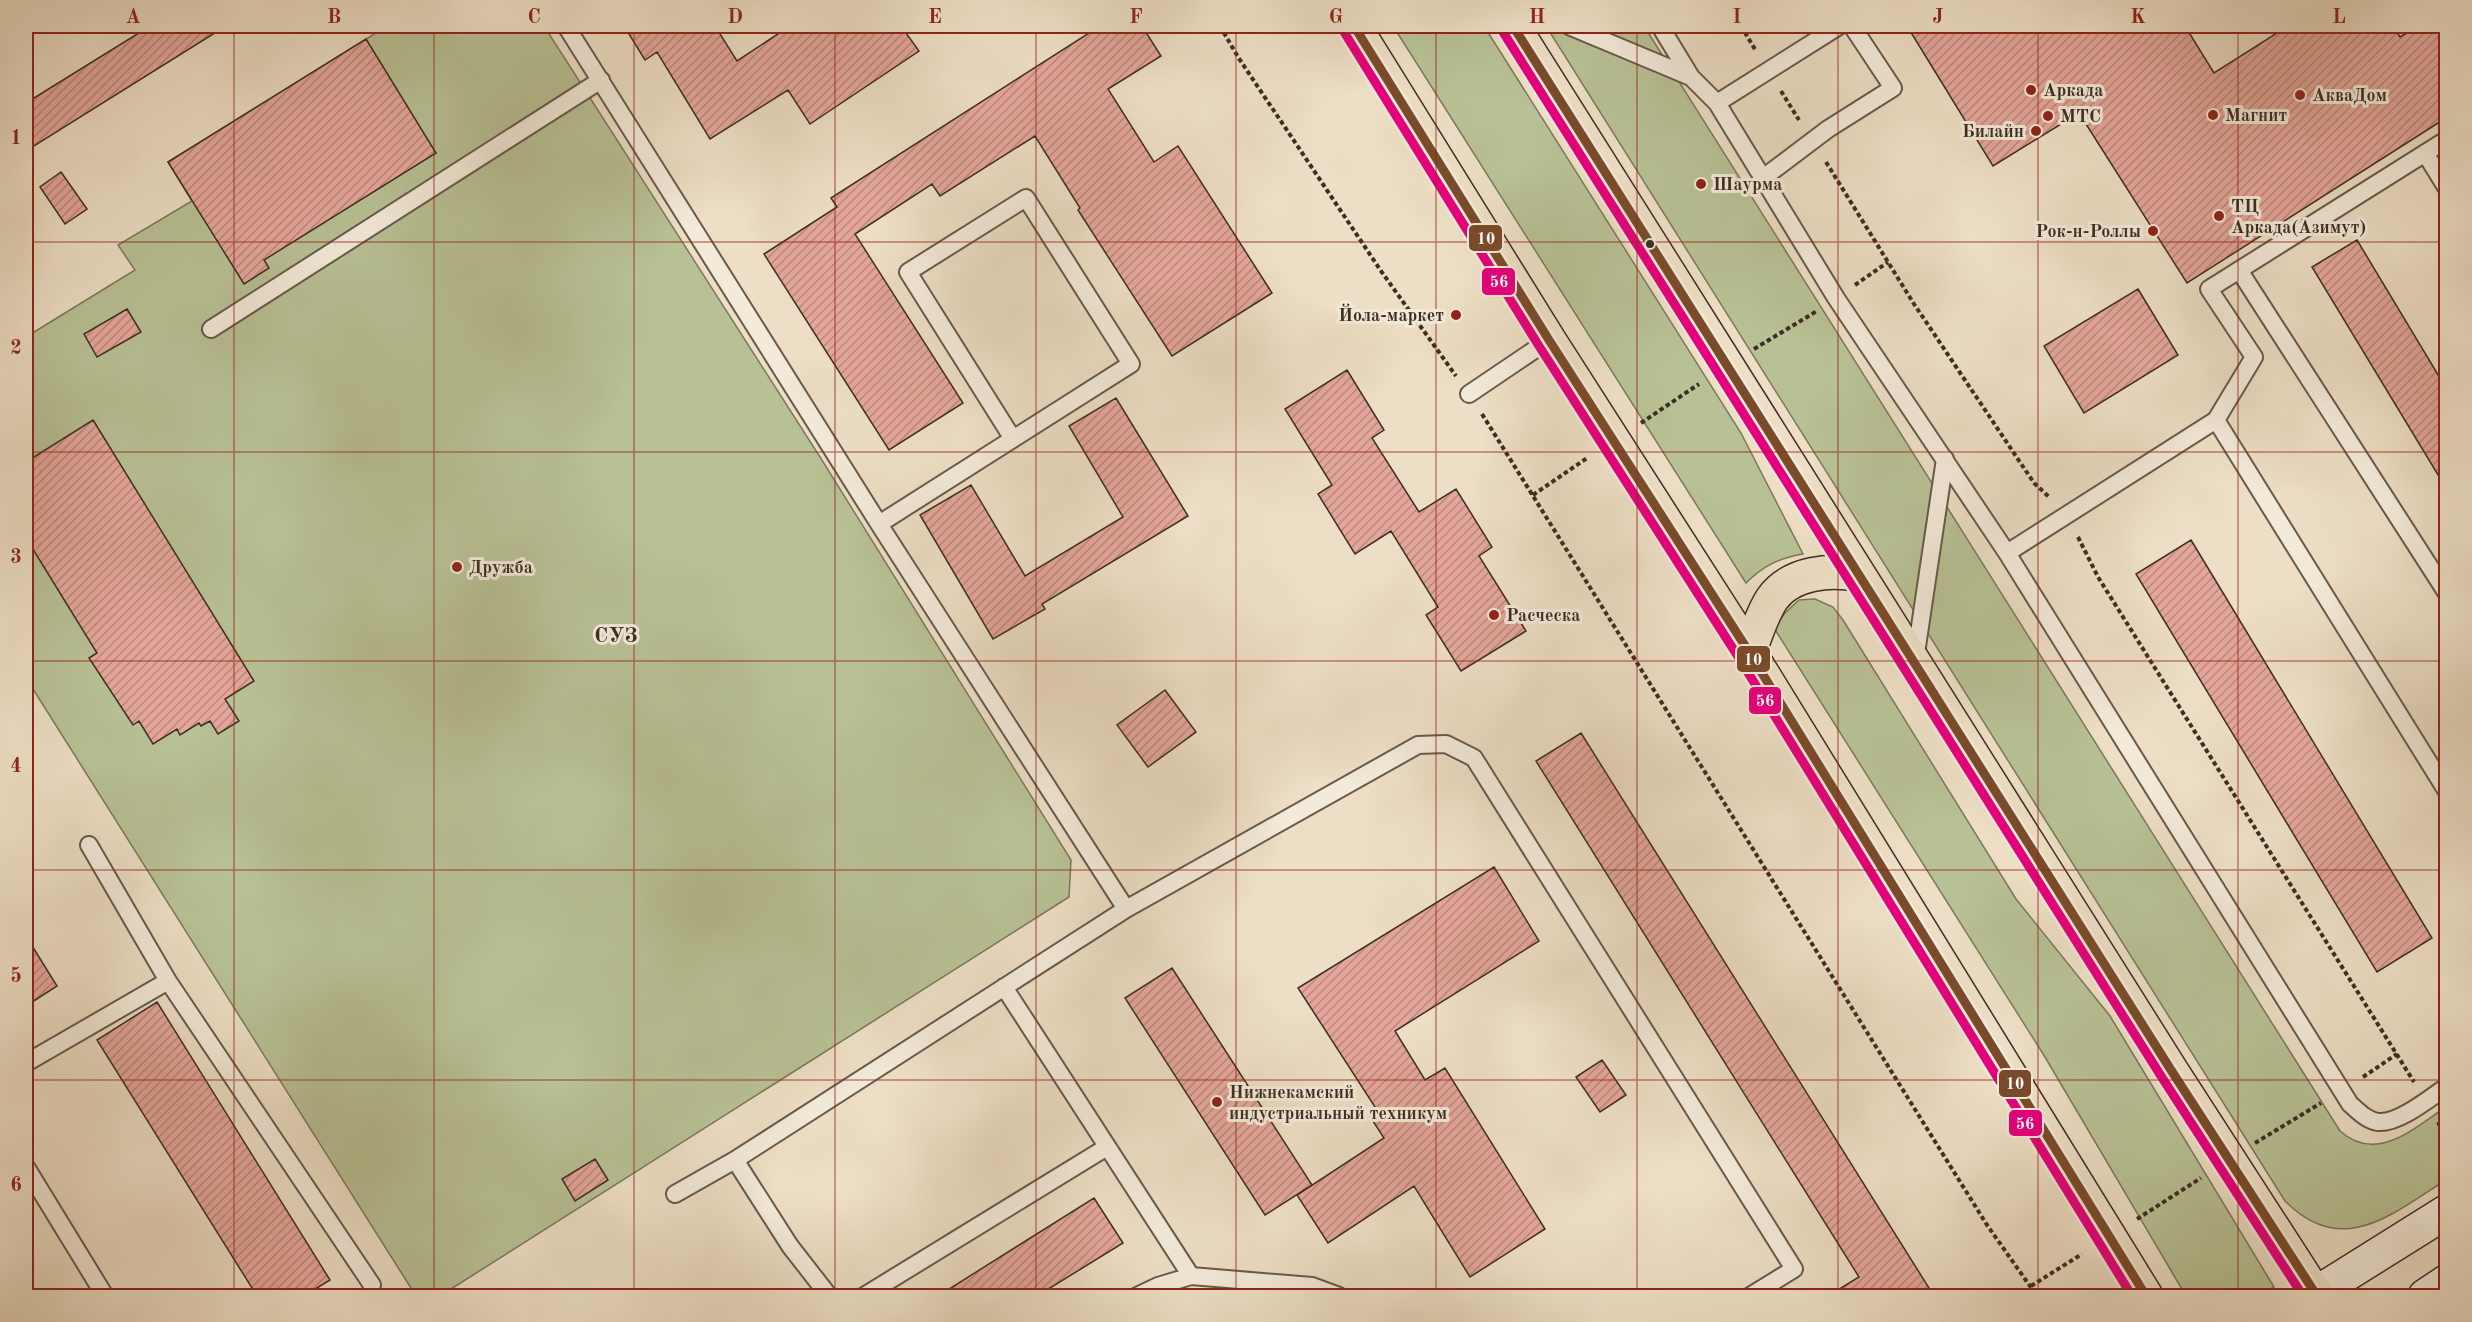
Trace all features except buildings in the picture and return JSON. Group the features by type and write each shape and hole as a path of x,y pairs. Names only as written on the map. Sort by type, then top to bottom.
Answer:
{"main road":[{"path":"1354,26 1549,340 1749,652 2146,1296"},
{"path":"1513,26 2314,1296 2446,1212"},
{"path":"1749,652 1772,599 1785,586 1808,576 1838,571 1859,575"},
{"path":"2425,1296 2446,1282"}],"lane":[{"path":"566,26 879,524 1126,909"},
{"path":"1569,26 1690,77"},
{"path":"1660,26 1690,77 1717,103 1836,298 2007,552 2350,1104 2363,1116 2379,1122 2397,1118 2446,1087"},
{"path":"1717,103 1839,26"},
{"path":"1762,178 1828,129 1893,88 1852,26"},
{"path":"211,329 601,80"},
{"path":"2007,552 2216,420 2254,357 2209,289 2446,140"},
{"path":"2425,153 2446,187"},
{"path":"879,524 1013,439 1131,364 1026,198 908,272 1013,439"},
{"path":"2239,270 2446,592"},
{"path":"1469,394 1549,340"},
{"path":"2216,420 2446,790"},
{"path":"1915,662 1944,459"},
{"path":"675,1194 735,1160 1126,909 1418,745 1446,744 1474,758 1794,1269 1750,1296"},
{"path":"89,845 168,981 372,1285"},
{"path":"26,1063 168,981"},
{"path":"1004,987 1191,1276"},
{"path":"864,1296 1107,1147"},
{"path":"735,1160 790,1246 829,1296"},
{"path":"26,1167 105,1296"},
{"path":"1137,1296 1158,1286 1191,1276 1312,1286 1339,1296"}],"path":[{"path":"1220,26 1238,57 1374,261 1469,394 1975,1205 2037,1296"}],"green space":[{"name":"Дружба","path":"387,26 544,26 820,457 1071,860 1069,897 440,1296 416,1296 26,678 26,337 135,270 118,245 192,201 168,162"},
{"path":"1393,26 1484,26 1741,433 1803,554 1772,564 1746,583"},
{"path":"1546,26 1644,26 2340,1131 2354,1140 2368,1144 2381,1143 2408,1133 2446,1107 2446,1180 2386,1217 2367,1225 2347,1229 2327,1227 2306,1218 2285,1201"},
{"path":"1815,599 1833,607 1843,620 2016,899 2110,1016 2274,1287 2259,1296 2186,1296 2045,1057 1774,628 1799,600"}],"transit line":[{"name":"10","path":"1354,26 1549,340 1749,652 2146,1296"},
{"name":"10","path":"1513,26 2171,1070 2317,1296"},
{"name":"56","path":"1344,32 1539,346 1739,658 2132,1296"},
{"name":"56","path":"1503,32 2161,1076 2303,1296"}],"place":[{"name":"Аркада","path":"2031,90"},
{"name":"АкваДом","path":"2300,95"},
{"name":"Магнит","path":"2213,115"},
{"name":"МТС","path":"2048,116"},
{"name":"Билайн","path":"2036,131"},
{"name":"Шаурма","path":"1701,184"},
{"name":"ТЦ Аркада(Азимут)","path":"2219,216"},
{"name":"Рок-н-Роллы","path":"2153,231"},
{"name":"Йола-маркет","path":"1456,315"},
{"name":"Дружба","path":"457,567"},
{"name":"Расческа","path":"1494,615"},
{"name":"Нижнекамский индустриальный техникум","path":"1217,1102"}],"district":[{"name":"СУЗ","path":"616,635"}]}
